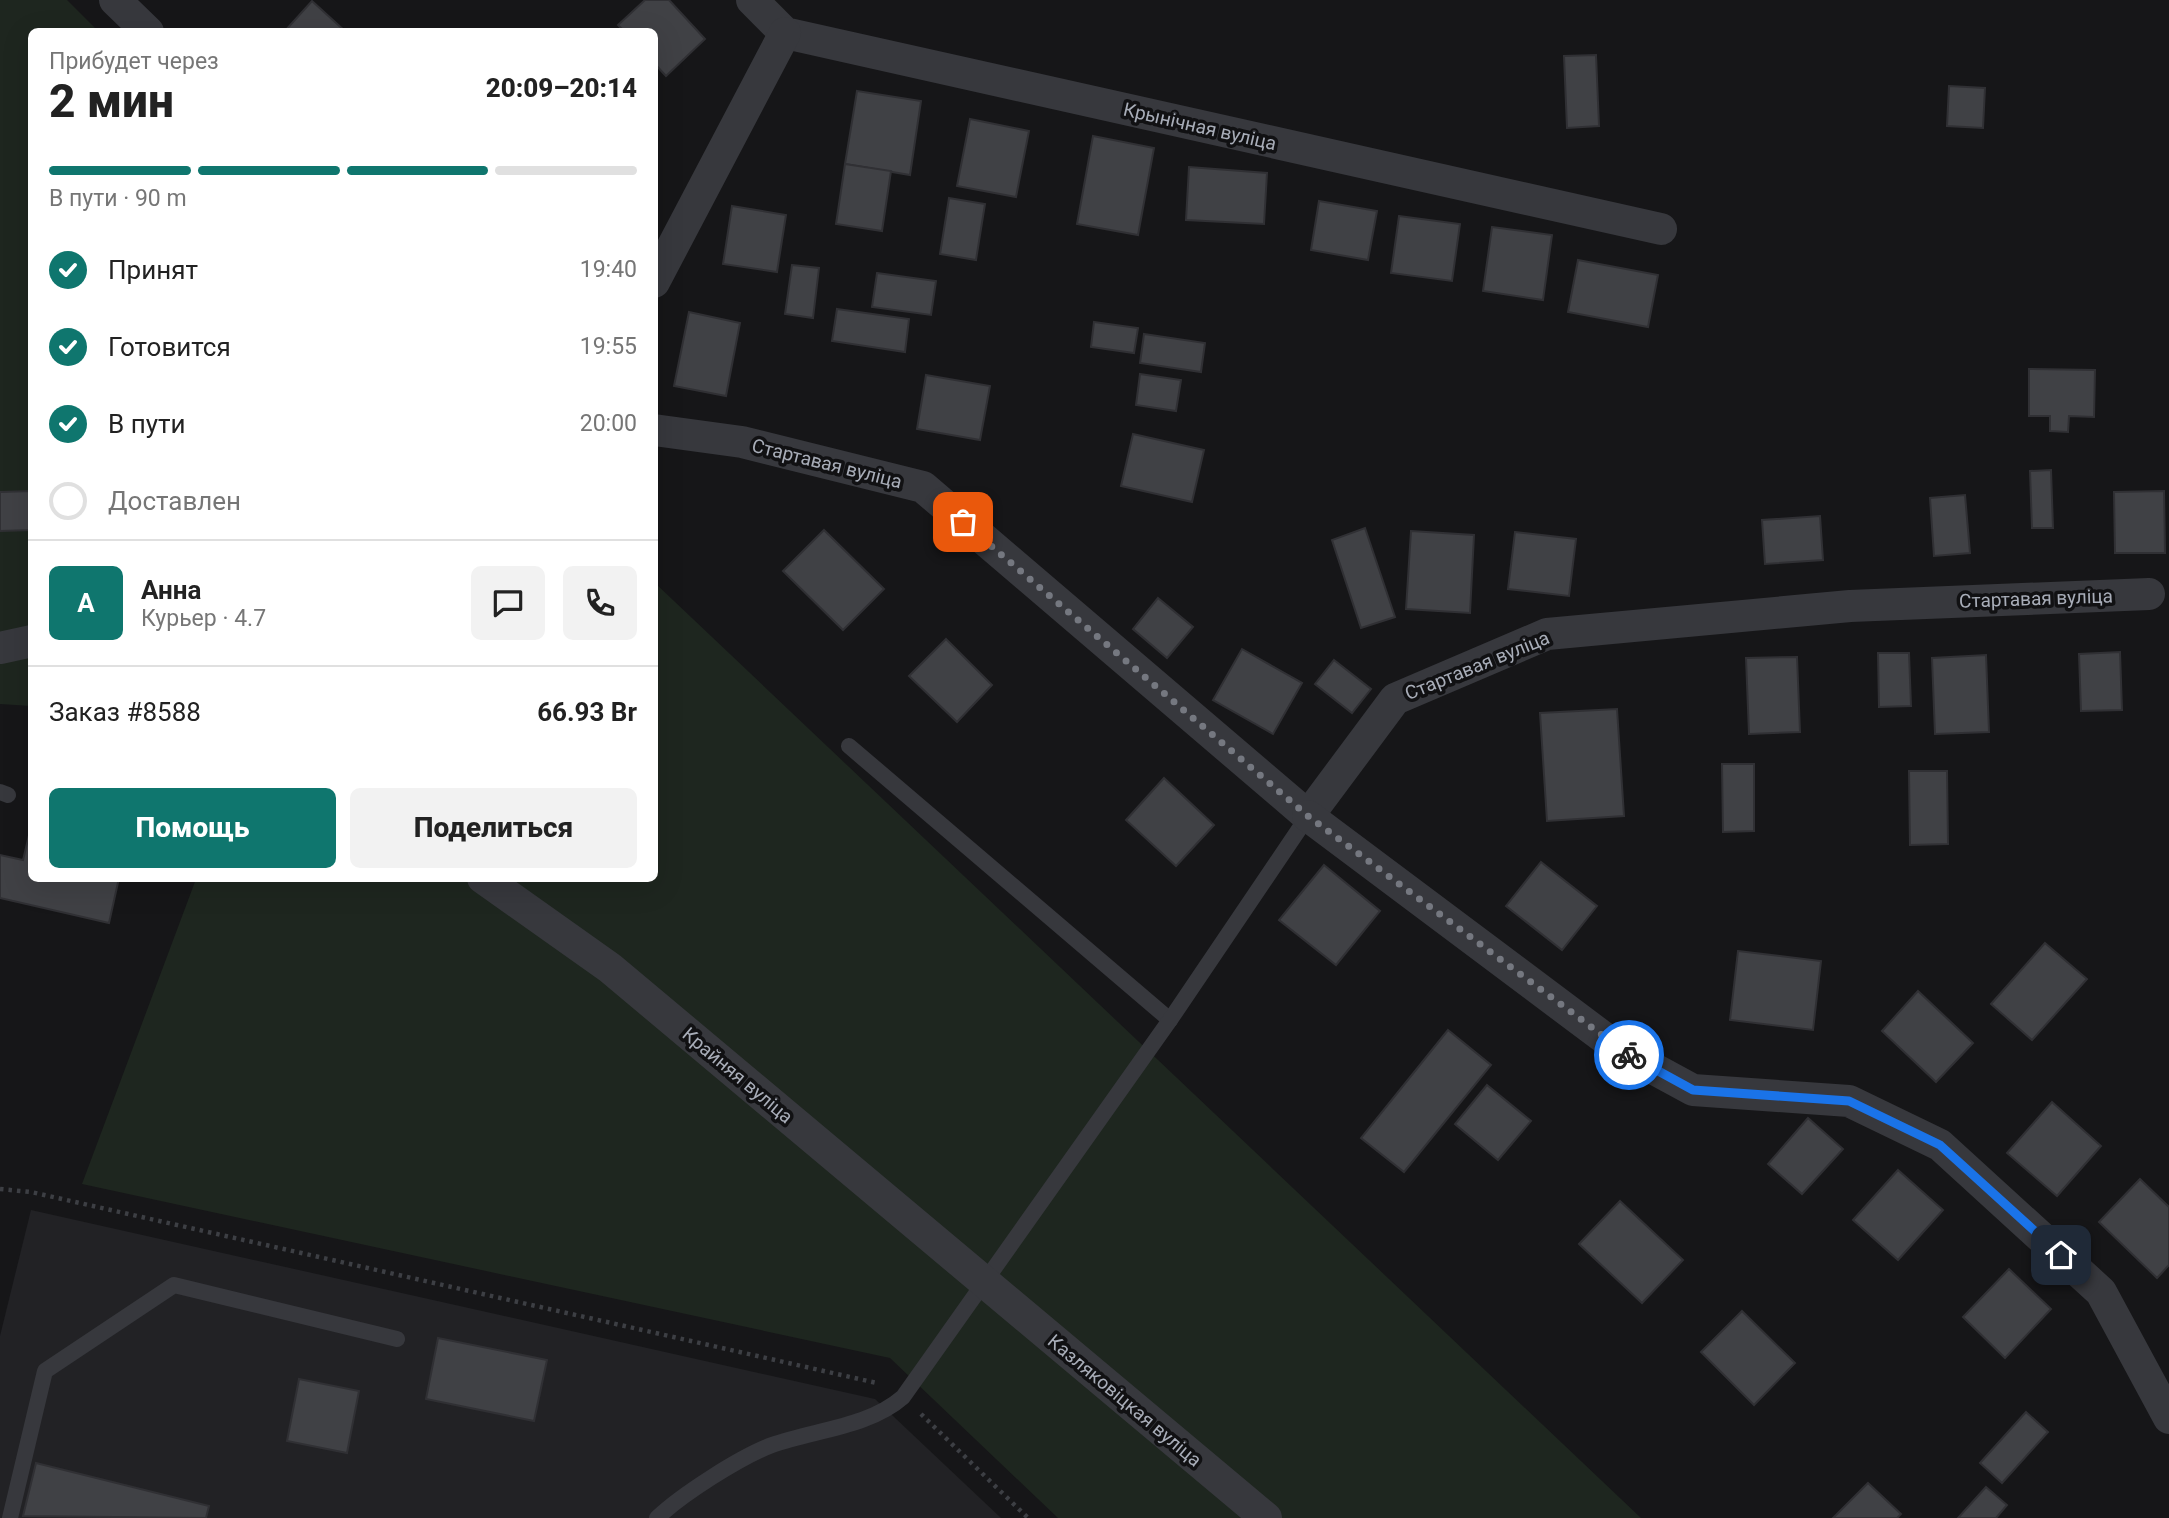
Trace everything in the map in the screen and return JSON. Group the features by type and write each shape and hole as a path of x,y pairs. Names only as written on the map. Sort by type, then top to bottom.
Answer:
{"street":[{"path":"115,0 144,28"},
{"path":"658,274 785,33 752,0"},
{"name":"Крынічная вуліца","path":"785,33 1661,229"},
{"name":"Стартавая вуліца","path":"658,431 742,442 923,487 1308,816 1395,699 1547,634 1850,606 2149,594"},
{"path":"0,648 28,642"},
{"path":"1308,816 1623,1052 1693,1090 1849,1101 1940,1145 2101,1292 2169,1418"},
{"name":"Крайняя вуліца","path":"489,882 610,968 984,1283"},
{"name":"Казляковіцкая вуліца","path":"984,1283 1266,1518"}],"lane":[{"path":"849,746 1170,1020"},
{"path":"657,1518 677,1499 769,1446 887,1411 903,1397 1170,1020 1308,816"},
{"path":"10,1518 45,1371 174,1285 397,1339"}],"path":[{"path":"0,1189 45,1195 873,1381 903,1397 1028,1518"}],"shaded area":[{"path":"0,0 67,0 95,28 28,28 28,706 0,704"},
{"path":"658,586 1641,1518 1058,1518 890,1358 82,1184 195,882 658,882"},
{"path":"31,1210 875,1399 1001,1518 0,1518 0,1336"}],"building":[{"path":"645,0 669,0 705,39 666,76 658,67 658,28 621,28 618,25"},
{"path":"312,1 342,28 288,28"},
{"path":"1596,55 1599,126 1567,128 1564,56"},
{"path":"1949,86 1985,88 1983,128 1947,126"},
{"path":"857,91 921,101 910,175 845,164"},
{"path":"970,119 1029,131 1016,197 957,186"},
{"path":"1093,136 1154,148 1138,235 1077,224"},
{"path":"845,164 891,171 882,231 836,224"},
{"path":"1189,167 1267,173 1264,224 1186,220"},
{"path":"949,198 985,204 976,260 940,254"},
{"path":"1319,201 1377,211 1368,260 1311,250"},
{"path":"732,206 786,215 777,272 723,264"},
{"path":"1399,216 1460,224 1452,281 1391,273"},
{"path":"1492,227 1552,235 1543,300 1483,291"},
{"path":"1578,260 1658,275 1648,327 1568,312"},
{"path":"792,265 819,268 813,318 785,314"},
{"path":"877,273 936,281 931,315 872,307"},
{"path":"837,309 909,319 905,352 832,341"},
{"path":"689,312 740,323 726,396 674,386"},
{"path":"1094,322 1138,328 1134,353 1091,347"},
{"path":"1144,334 1205,343 1201,372 1140,363"},
{"path":"2029,369 2095,370 2094,417 2069,416 2068,432 2050,431 2050,416 2029,416"},
{"path":"1140,374 1181,380 1176,411 1136,405"},
{"path":"926,375 990,386 980,440 917,429"},
{"path":"1133,434 1204,450 1192,502 1121,486"},
{"path":"2051,470 2053,528 2032,528 2030,471"},
{"path":"28,491 28,530 0,531 0,492"},
{"path":"2164,491 2165,553 2115,553 2114,492"},
{"path":"1965,495 1970,553 1934,556 1930,498"},
{"path":"1820,516 1823,560 1765,564 1762,520"},
{"path":"1365,528 1395,617 1361,628 1332,540"},
{"path":"824,530 884,589 843,630 783,571"},
{"path":"1411,531 1474,535 1470,613 1406,609"},
{"path":"1515,532 1576,539 1569,596 1508,589"},
{"path":"1158,598 1193,627 1167,658 1133,629"},
{"path":"946,639 992,685 957,722 909,676"},
{"path":"1242,649 1302,683 1273,734 1213,700"},
{"path":"2120,652 2122,710 2081,711 2079,654"},
{"path":"1878,653 1909,653 1911,706 1879,707"},
{"path":"1986,655 1989,732 1935,734 1932,658"},
{"path":"1797,657 1800,732 1749,734 1746,658"},
{"path":"1334,660 1371,689 1352,713 1315,684"},
{"path":"1617,709 1624,816 1547,821 1540,713"},
{"path":"1722,764 1754,764 1754,831 1723,832"},
{"path":"1909,771 1947,771 1948,844 1910,845"},
{"path":"1164,778 1214,825 1176,866 1126,820"},
{"path":"28,839 28,882 118,882 109,923 0,898 0,855 23,860"},
{"path":"1541,862 1597,906 1562,950 1506,906"},
{"path":"1324,865 1380,911 1336,965 1279,920"},
{"path":"2045,943 2087,979 2032,1040 1991,1004"},
{"path":"1738,951 1821,961 1813,1030 1730,1020"},
{"path":"1918,991 1973,1043 1936,1082 1882,1031"},
{"path":"1448,1030 1491,1065 1404,1172 1361,1138"},
{"path":"1487,1085 1531,1121 1498,1160 1455,1124"},
{"path":"2052,1102 2101,1146 2057,1196 2007,1153"},
{"path":"1808,1118 1843,1149 1802,1194 1768,1164"},
{"path":"1898,1170 1943,1210 1898,1260 1853,1220"},
{"path":"2140,1179 2169,1207 2169,1265 2157,1278 2099,1222"},
{"path":"1620,1201 1683,1260 1642,1303 1579,1244"},
{"path":"2009,1269 2051,1309 2005,1358 1963,1317"},
{"path":"1742,1311 1795,1363 1754,1405 1701,1352"},
{"path":"438,1338 547,1360 534,1421 426,1399"},
{"path":"299,1379 359,1391 347,1453 287,1441"},
{"path":"2026,1412 2048,1432 2002,1483 1980,1463"},
{"path":"36,1463 209,1506 206,1518 23,1516"},
{"path":"1868,1483 1901,1514 1897,1518 1833,1518"},
{"path":"1986,1487 2007,1505 1996,1518 1958,1518"}],"way so far":[{"path":"963,522 1308,816 1629,1055"}],"route":[{"path":"1629,1055 1693,1090 1849,1101 1940,1145 2061,1255"}]}
